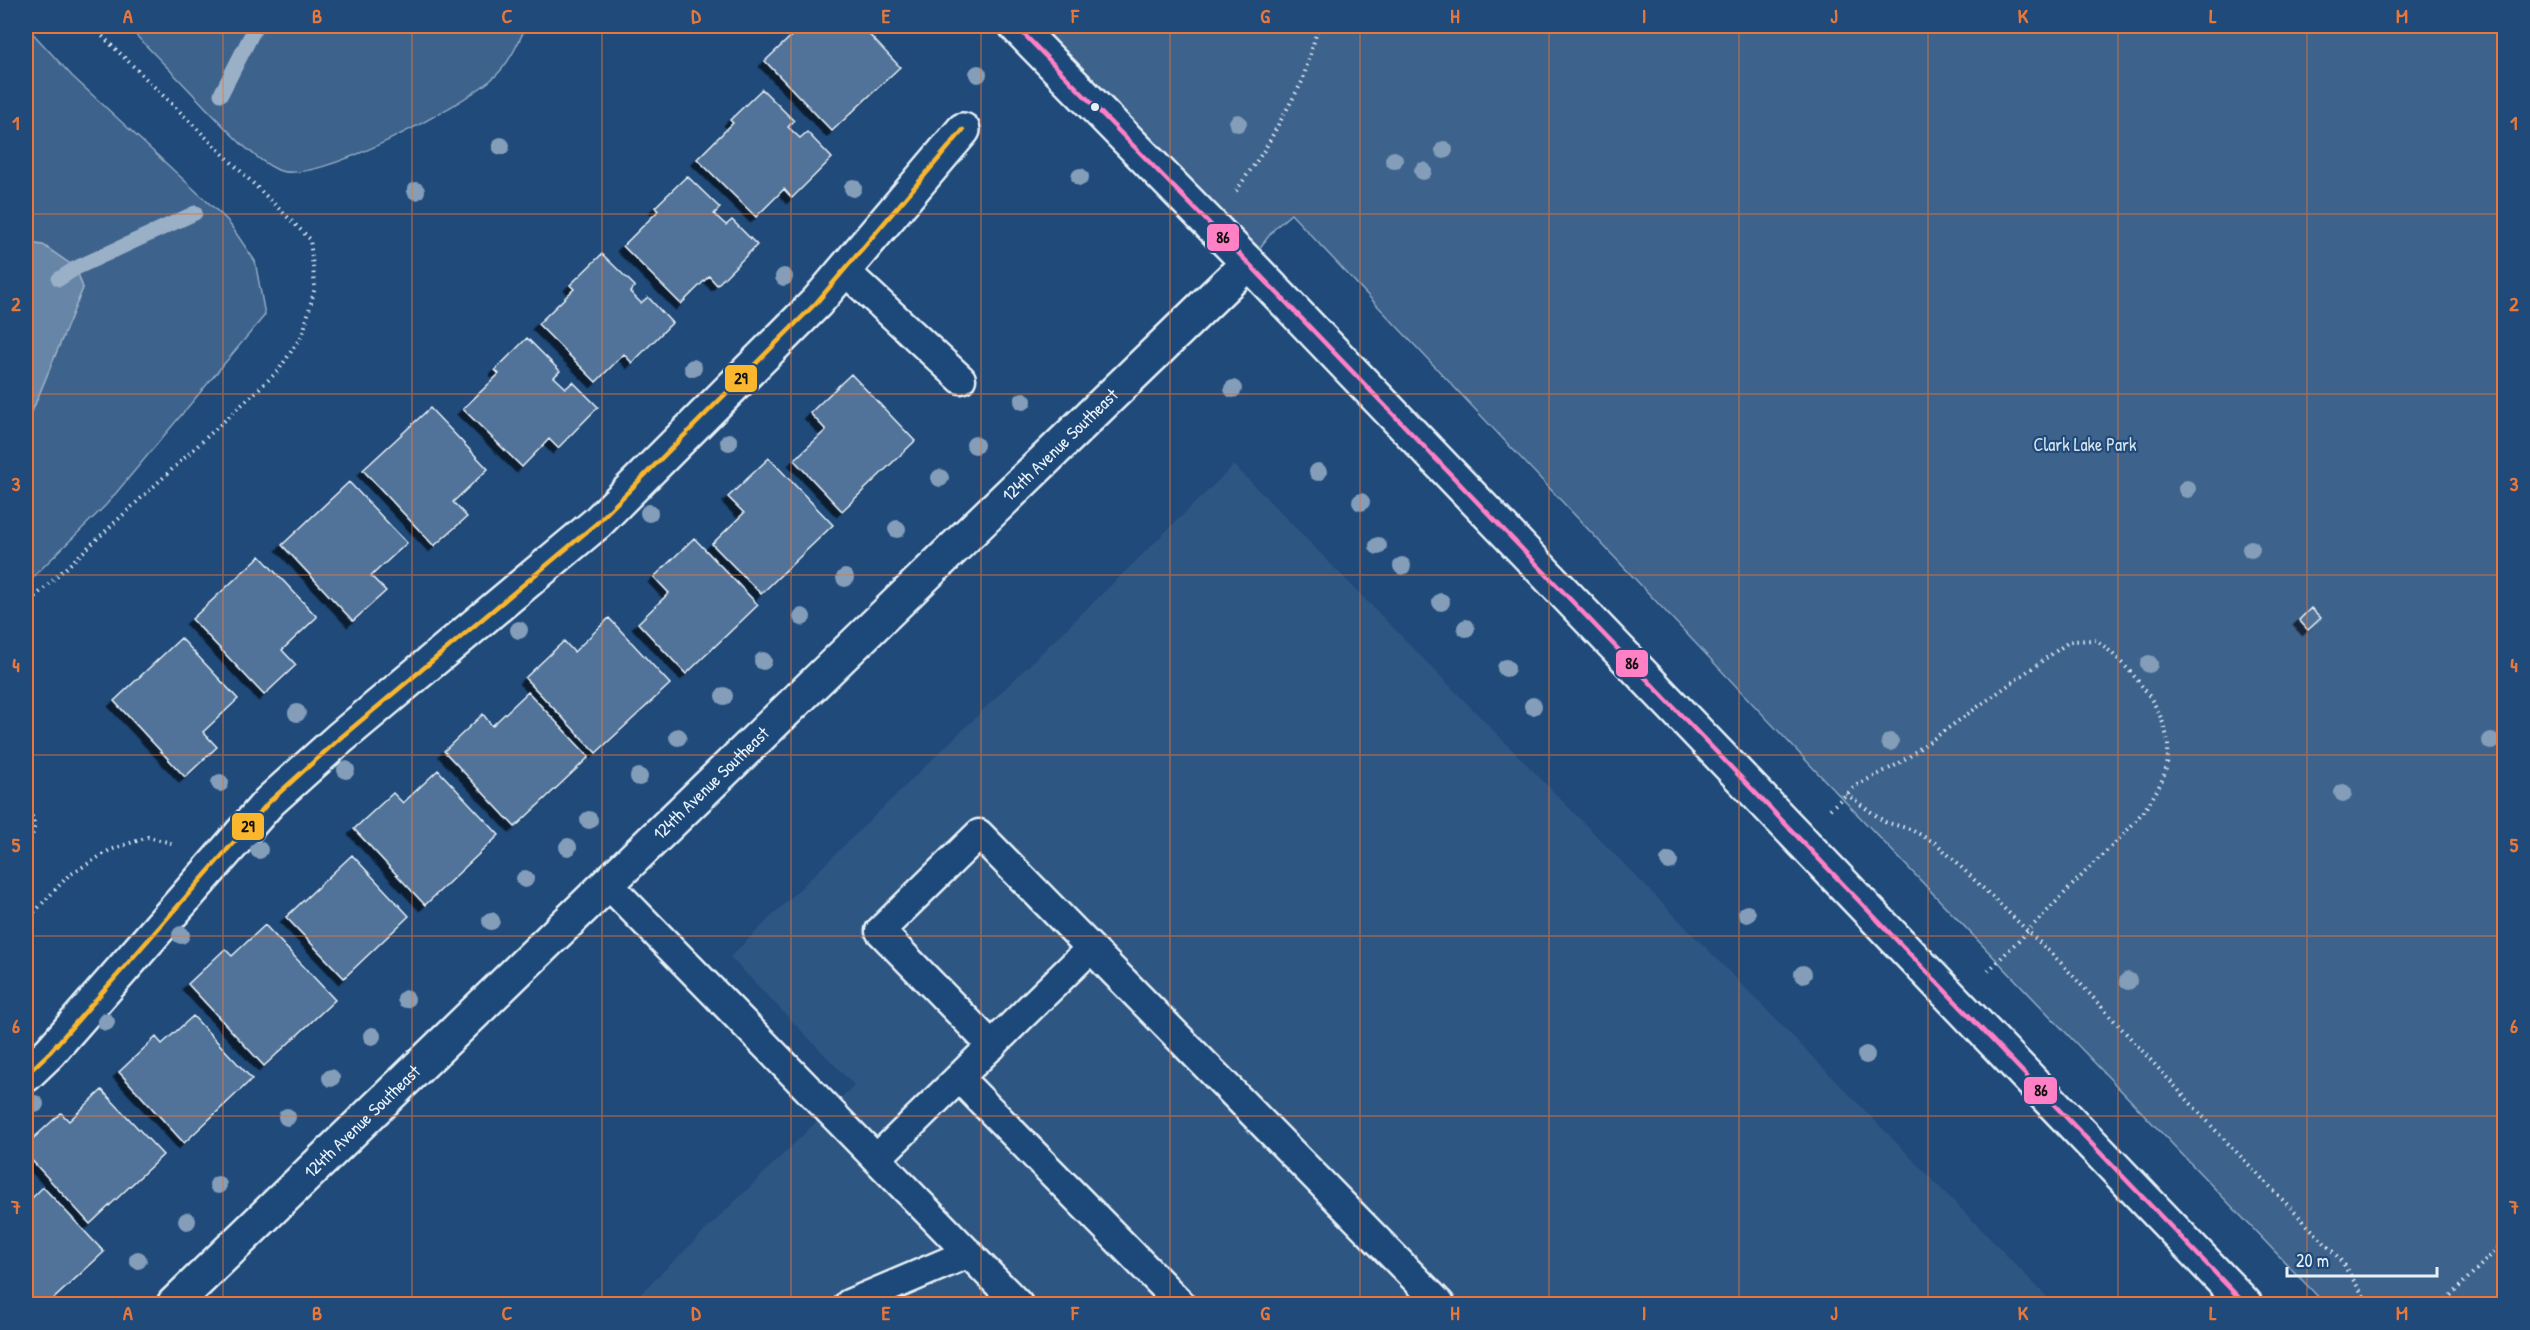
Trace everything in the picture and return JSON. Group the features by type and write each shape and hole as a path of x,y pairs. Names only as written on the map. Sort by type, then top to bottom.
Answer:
{"street":[{"path":"1016,26 1248,262 2245,1305"},
{"path":"26,1075 50,1052 268,802 339,739 597,524 817,302 963,130"},
{"name":"124th Avenue Southeast","path":"174,1305 1248,262"}],"lane":[{"path":"844,270 961,379"},
{"path":"992,1046 880,931 980,834 1440,1305"},
{"path":"608,884 1018,1305"},
{"path":"877,1158 1091,948"},
{"path":"959,1078 1181,1305"},
{"path":"849,1305 969,1253"}],"path":[{"path":"26,605 278,371 303,334 315,287 310,239 92,26"},
{"path":"1210,224 1265,149 1302,82 1318,28 1325,26"},
{"path":"1797,837 1857,785 1898,764 2070,640 2097,640 2124,663 2153,701 2164,730 2167,753 2163,778 2148,806 1957,1003"},
{"path":"1846,794 1885,822 1910,829 1937,844 2028,931 2339,1258 2369,1305"},
{"path":"26,799 36,825 26,858"},
{"path":"26,921 68,876 110,850 148,837 222,856"},
{"path":"2442,1305 2505,1242"}],"shaded area":[{"path":"26,243 43,245 76,268 83,288 26,426"},
{"path":"1234,465 2054,1304 630,1304 854,1085 730,957"}],"green space":[{"path":"26,26 72,76 227,220 255,261 265,315 106,505 26,584 26,426 83,288 76,268 43,245 26,243"},
{"path":"127,26 526,26 503,68 476,91 451,107 388,141 354,156 323,167 297,172 278,170 248,150"},
{"name":"Clark Lake Park","path":"1016,26 2504,26 2504,1304 2325,1304 1816,771 1291,214 1275,228 1248,263"}],"building":[{"path":"802,26 861,26 900,67 832,131 765,61"},
{"path":"762,89 794,121 788,127 800,138 807,132 832,158 792,198 784,189 756,217 697,159 733,123 730,120"},
{"path":"687,176 720,208 714,214 726,225 732,220 757,245 717,285 709,276 681,304 623,246 658,211 655,207"},
{"path":"602,254 635,286 630,292 641,303 648,297 672,323 632,363 624,354 596,382 538,324 574,289 570,285"},
{"path":"527,338 560,371 554,377 566,388 573,382 598,407 558,448 549,439 522,467 463,409 499,374 495,370"},
{"path":"851,374 915,441 842,511 794,460 826,430 810,413"},
{"path":"430,408 488,469 453,502 467,517 434,546 363,470"},
{"path":"769,458 833,525 761,594 712,544 744,513 728,497"},
{"path":"349,482 407,543 371,576 386,591 353,621 282,545"},
{"path":"694,538 758,605 686,674 638,623 669,593 654,577"},
{"path":"260,556 317,617 282,650 296,665 264,695 192,619"},
{"path":"2311,608 2321,618 2308,630 2299,620"},
{"path":"609,618 670,684 596,753 525,678 564,641 574,652"},
{"path":"181,638 238,699 203,732 217,747 185,777 114,701"},
{"path":"528,692 589,757 515,827 444,751 483,714 492,726"},
{"path":"438,770 499,835 425,905 354,829 393,793 403,803"},
{"path":"352,855 409,916 344,978 286,917"},
{"path":"265,925 335,1000 264,1066 188,984 225,949 232,956"},
{"path":"193,1016 252,1079 184,1143 119,1072 156,1037 162,1044"},
{"path":"102,1090 163,1155 90,1224 26,1154 26,1145 61,1113 69,1121"},
{"path":"43,1187 104,1252 48,1304 26,1304 26,1204"}],"waterway":[{"path":"221,94 256,26"},
{"path":"59,279 76,268 195,213"}],"transit line":[{"name":"86","path":"1016,26 1255,270 2245,1304"},
{"name":"29","path":"26,1075 50,1052 269,802 339,739 597,523 817,302 963,130"}]}
